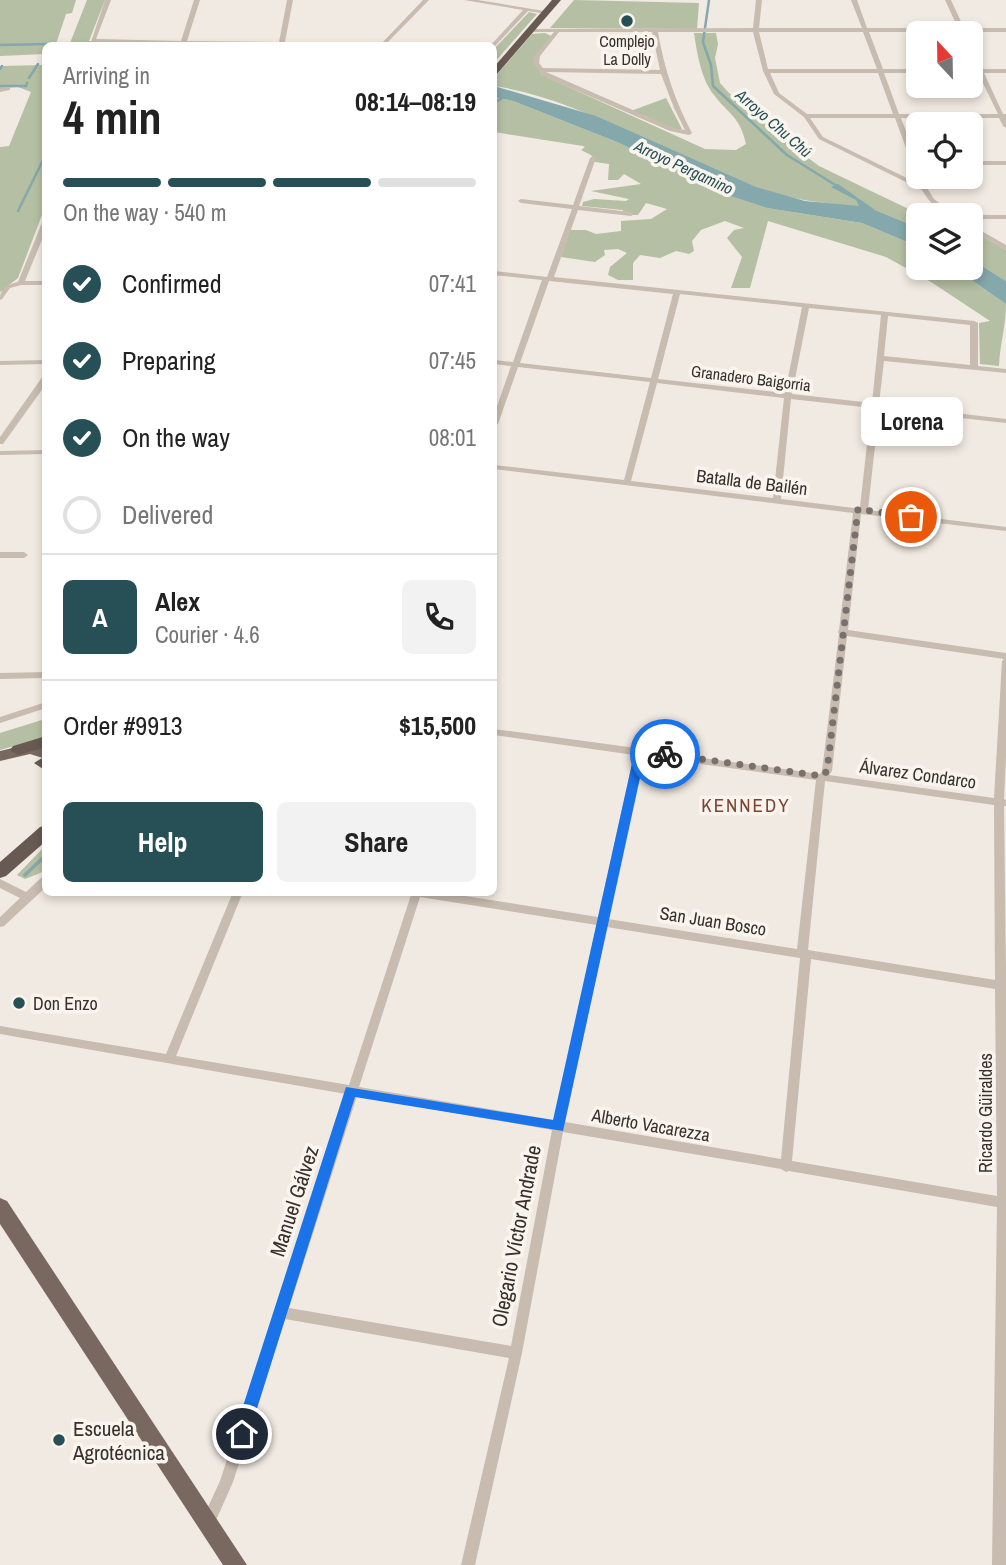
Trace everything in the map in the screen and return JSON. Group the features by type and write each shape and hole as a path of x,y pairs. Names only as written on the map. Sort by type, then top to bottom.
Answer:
{"highway":[{"path":"497,69 557,0"},
{"path":"18,750 42,742"},
{"path":"0,872 42,835"}],"main road":[{"path":"0,756 18,750 42,761"},
{"path":"0,761 22,759 42,762"},
{"path":"0,1207 236,1565"}],"street":[{"path":"108,0 93,41 282,42 290,0"},
{"path":"184,41 197,0"},
{"path":"384,42 426,0"},
{"path":"467,0 547,12"},
{"path":"759,0 756,31 766,71 777,94 806,116 821,138 906,180"},
{"path":"854,0 906,139"},
{"path":"948,0 957,21"},
{"path":"496,42 527,9"},
{"path":"531,30 906,31"},
{"path":"984,31 1006,30"},
{"path":"557,31 537,56 540,70 552,80 672,130 689,133 671,101 661,72 655,31"},
{"path":"540,70 661,72"},
{"path":"766,71 906,71"},
{"path":"984,71 1006,71"},
{"path":"984,77 1004,116 1006,126"},
{"path":"806,116 1004,116"},
{"path":"497,416 593,158"},
{"path":"983,163 1006,163"},
{"path":"924,189 935,203"},
{"path":"521,201 631,214"},
{"path":"983,217 1006,217"},
{"path":"21,283 42,230"},
{"path":"983,234 1006,248"},
{"path":"497,273 974,323 974,368"},
{"path":"0,298 8,287 21,283 42,283"},
{"path":"627,483 677,292"},
{"path":"777,500 788,396 806,306"},
{"path":"786,1167 822,776 827,771 842,632 861,510 885,314"},
{"path":"880,358 1006,371"},
{"path":"0,363 42,362"},
{"name":"Granadero Baigorria","path":"497,362 1006,421"},
{"path":"0,442 42,384"},
{"path":"0,453 42,452"},
{"name":"Batalla de Bailén","path":"497,467 1006,529"},
{"path":"0,555 24,555"},
{"path":"842,632 1006,659"},
{"name":"Ricardo Güiraldes","path":"999,1565 1004,1203 1002,802 1006,659"},
{"path":"0,676 42,675"},
{"path":"0,720 42,706"},
{"name":"Álvarez Condarco","path":"497,732 1002,802"},
{"name":"Olegario Víctor Andrade","path":"468,1565 516,1353 558,1127 605,921 640,750"},
{"path":"0,883 28,898"},
{"path":"0,923 42,884"},
{"path":"169,1059 236,896"},
{"name":"Manuel Gálvez","path":"208,1522 226,1482 415,896"},
{"name":"San Juan Bosco","path":"436,896 1004,985"},
{"name":"Alberto Vacarezza","path":"0,1030 1004,1203"},
{"path":"280,1312 516,1353"}],"green space":[{"path":"0,0 76,0 72,13 66,14 57,42 42,42 42,54 0,56"},
{"path":"87,0 105,0 89,41 172,42 70,42"},
{"name":"Complejo La Dolly","path":"574,0 699,3 697,29 550,28"},
{"path":"529,12 537,14 497,60 497,46"},
{"path":"545,33 551,36 534,60 542,75 705,149 736,150 746,144 743,135 737,121 714,95 706,81 694,33 716,33 718,44 715,58 720,83 729,93 771,122 795,148 819,166 906,208 906,223 856,200 860,206 818,202 776,194 735,180 577,109 536,95 497,87 497,75 532,34"},
{"path":"42,65 42,215 18,278 0,292 0,147 9,146 31,92 18,87 0,88 0,66"},
{"path":"497,98 513,101 617,142 727,195 767,208 862,223 906,242 906,268 886,257 768,221 750,288 731,288 742,257 727,238 734,230 744,228 725,221 701,230 692,241 694,251 689,254 676,251 660,258 640,255 633,263 633,280 618,280 608,275 610,267 627,253 618,249 604,250 605,255 595,262 561,257 570,230 586,230 596,234 621,231 621,221 651,219 667,209 646,203 638,215 624,215 623,210 582,206 583,202 594,199 629,199 591,191 641,184 624,174 618,180 608,180 609,164 595,162 591,155 581,150 585,147 497,132"},
{"path":"666,98 682,129 678,130 628,112"},
{"path":"983,237 1006,250 1006,281 983,267"},
{"path":"927,280 971,280 1006,304 999,366 980,364 979,323 990,321"},
{"path":"42,720 42,738 0,750 0,733"},
{"path":"42,849 42,872 25,879 17,875"}],"water":[{"name":"Arroyo Pergamino","path":"497,87 596,116 756,187 805,201 859,206 856,200 831,187 838,184 875,210 906,223 906,242 862,223 767,208 727,195 617,142 513,101 497,98"},
{"path":"983,267 1006,281 1006,304 971,280 983,280"}],"waterway":[{"name":"Arroyo Chu Chú","path":"709,0 703,42 711,65 713,86 787,155 837,186"},
{"path":"0,45 42,44"},
{"path":"29,78 38,64"},
{"path":"0,86 26,86 27,83"},
{"path":"497,101 504,97"},
{"path":"18,211 42,162"},
{"path":"25,875 42,859"}],"way so far":[{"path":"665,754 822,776 827,771 858,509 911,517"}],"place":[{"name":"Complejo La Dolly","path":"627,21"},
{"name":"Lorena","path":"911,517"},
{"name":"Don Enzo","path":"19,1003"},
{"name":"Escuela Agrotécnica","path":"59,1440"}],"district":[{"name":"KENNEDY","path":"746,805"}],"route":[{"path":"242,1434 351,1091 558,1127 605,921 640,750 665,754"}]}
